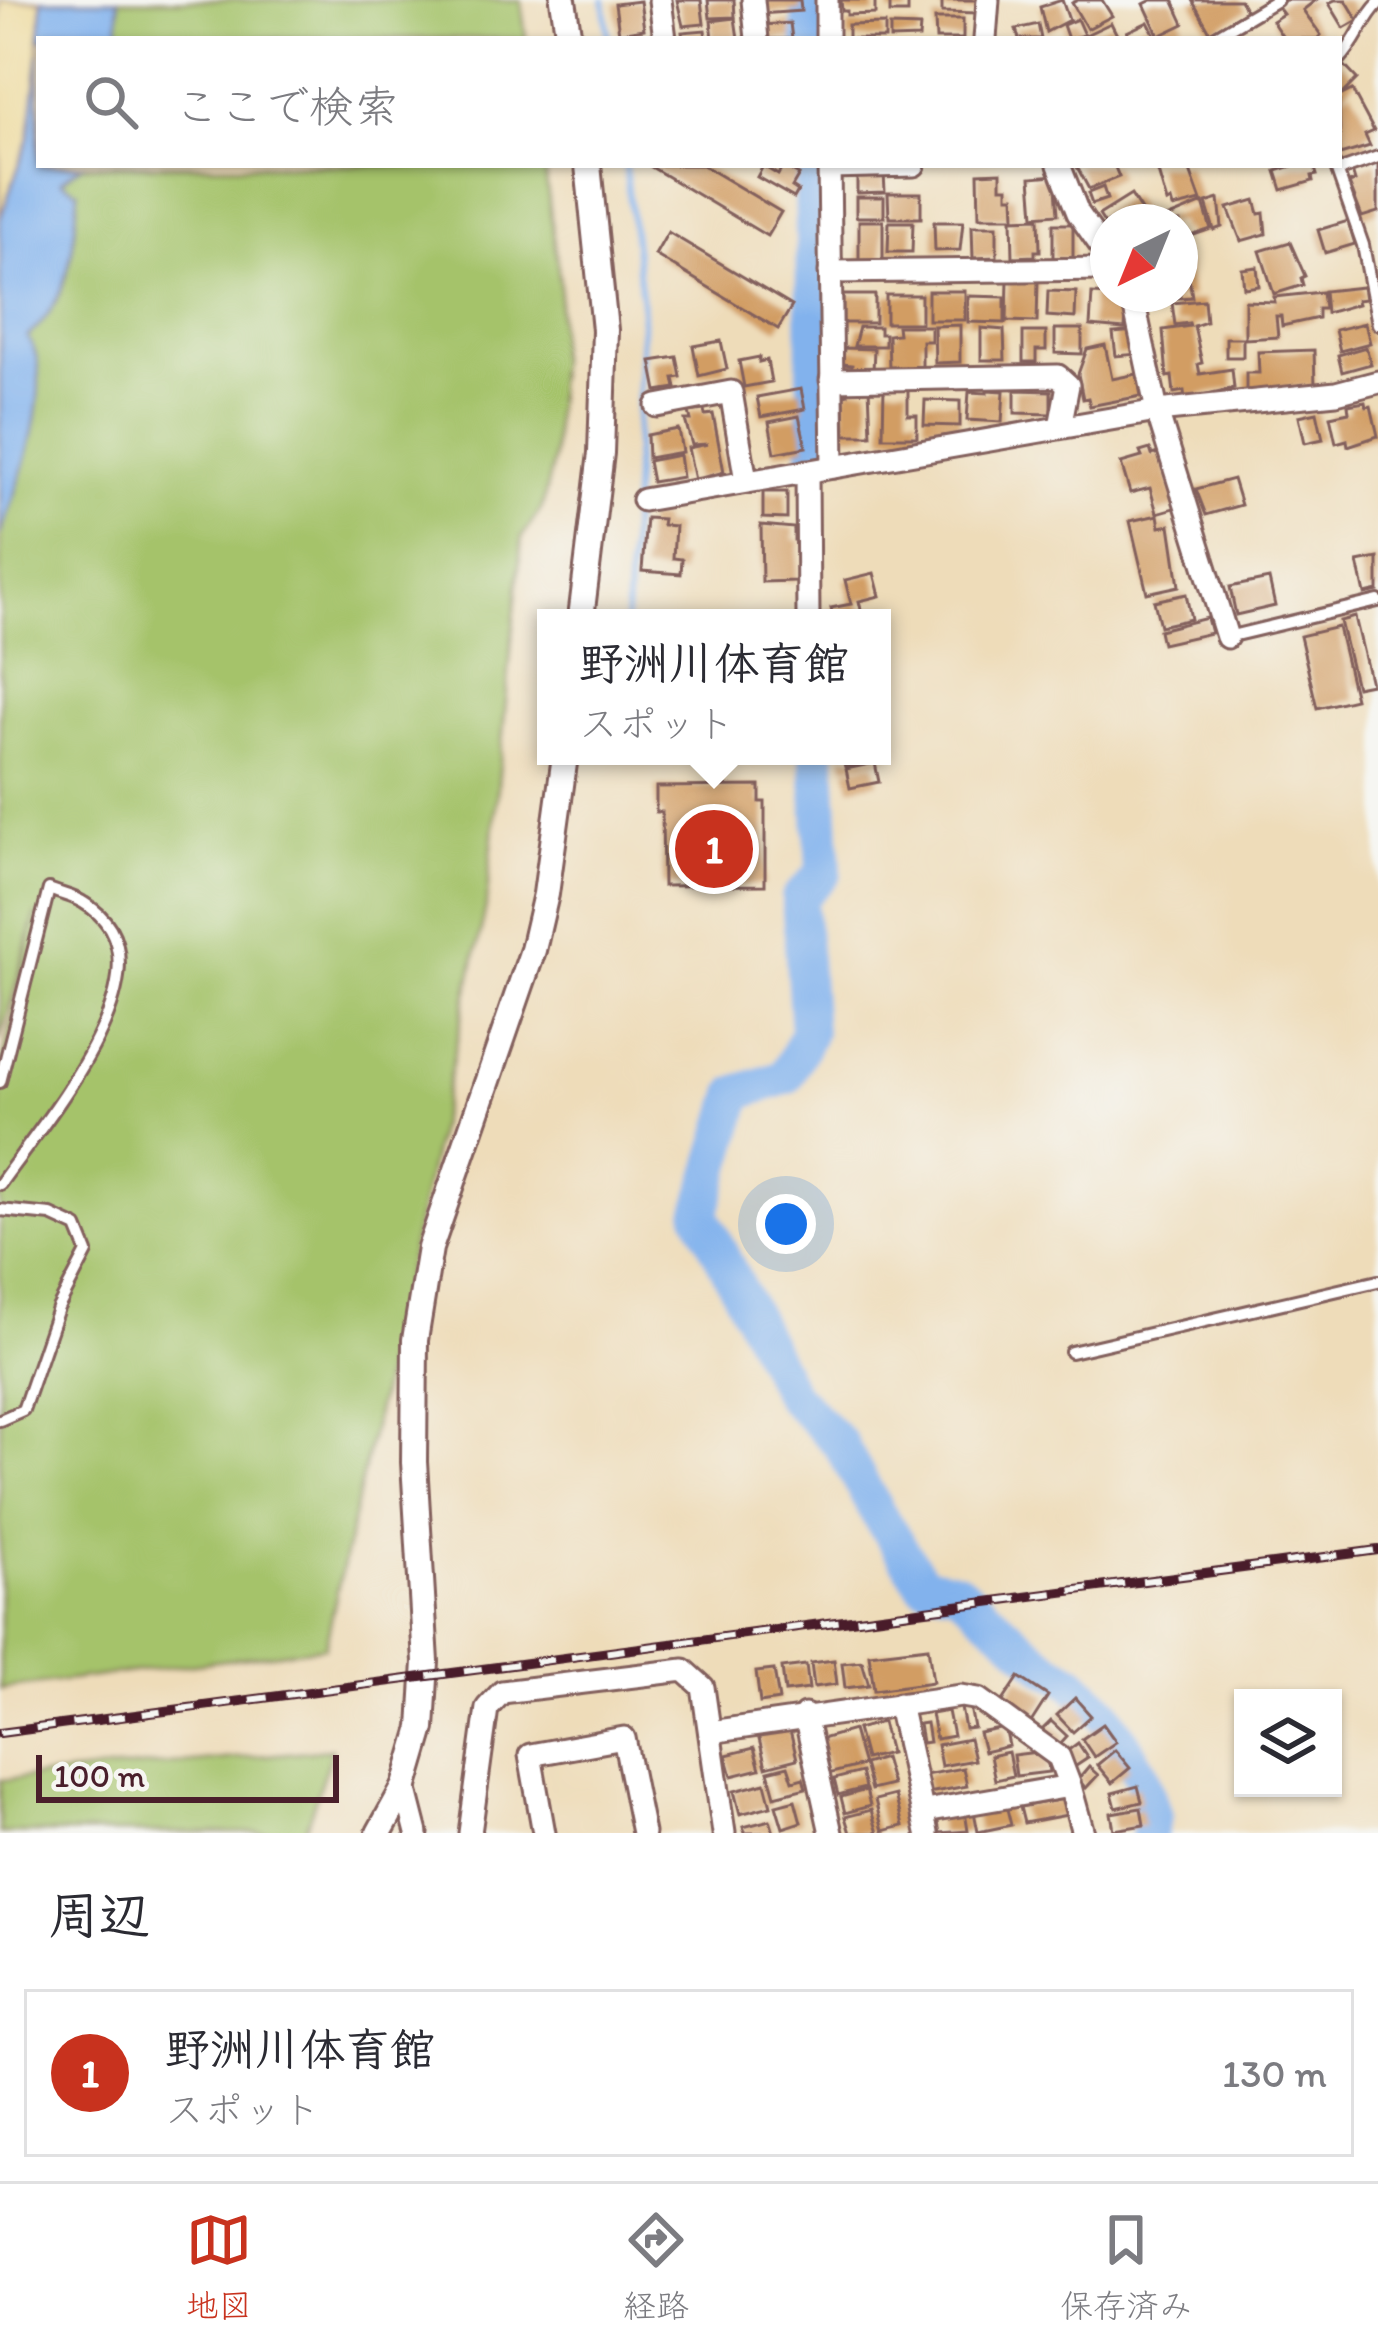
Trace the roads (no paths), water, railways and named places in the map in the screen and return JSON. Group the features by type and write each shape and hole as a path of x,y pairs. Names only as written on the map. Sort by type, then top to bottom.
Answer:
{"street":[{"path":"660,0 665,36"},
{"path":"754,0 757,36"},
{"path":"826,0 826,36"},
{"path":"985,36 988,0"},
{"path":"565,2 569,36"},
{"path":"582,609 601,453 605,330 588,168"},
{"path":"829,168 833,467"},
{"path":"1060,168 1090,230"},
{"path":"830,272 1090,269"},
{"path":"1136,312 1157,411 1227,637"},
{"path":"831,380 1058,376 1068,385 1060,427"},
{"path":"644,500 1157,411 1336,393 1378,382"},
{"path":"657,406 731,392 746,481"},
{"path":"807,471 808,609"},
{"path":"379,1833 405,1786 422,1728 426,1663 414,1462 415,1340 430,1248 533,950 546,894 564,765"},
{"path":"470,1833 487,1708 502,1692 684,1670 704,1688 724,1833"},
{"path":"710,1732 961,1696 979,1700 1059,1757 1083,1833"},
{"path":"899,1704 926,1822 1070,1786"},
{"path":"806,1715 831,1833"},
{"path":"544,1833 530,1755 625,1738 643,1833"},
{"path":"405,1786 416,1833"}],"lane":[{"path":"1216,36 1277,0"},
{"path":"1342,56 1378,4"},
{"path":"1365,24 1378,35"},
{"path":"1342,166 1378,157"},
{"path":"1336,168 1364,245 1378,324"},
{"path":"1227,637 1378,601"},
{"path":"0,1082 50,890 86,903 110,929 121,962 110,1016 76,1076 0,1184"},
{"path":"0,1210 51,1215 77,1227 87,1252 58,1308 23,1410 0,1420"},
{"path":"1071,1352 1378,1281"}],"water":[{"path":"42,0 118,0 119,36 40,36"},
{"path":"36,79 36,168 78,168 61,181 78,191 68,271 53,306 27,337 36,355 37,405 25,463 0,535 0,219 29,138"}],"waterway":[{"path":"604,0 609,36"},
{"path":"809,0 810,36"},
{"path":"625,168 643,312 626,609"},
{"path":"812,168 816,452"},
{"path":"818,765 824,872 799,898 808,1032 786,1077 737,1093 701,1214 790,1394 840,1444 923,1583 957,1589 1104,1712 1141,1774 1154,1816 1149,1833"}],"railway":[{"path":"0,1733 1378,1550"}],"place":[{"name":"野洲川体育館","path":"714,849"}]}
